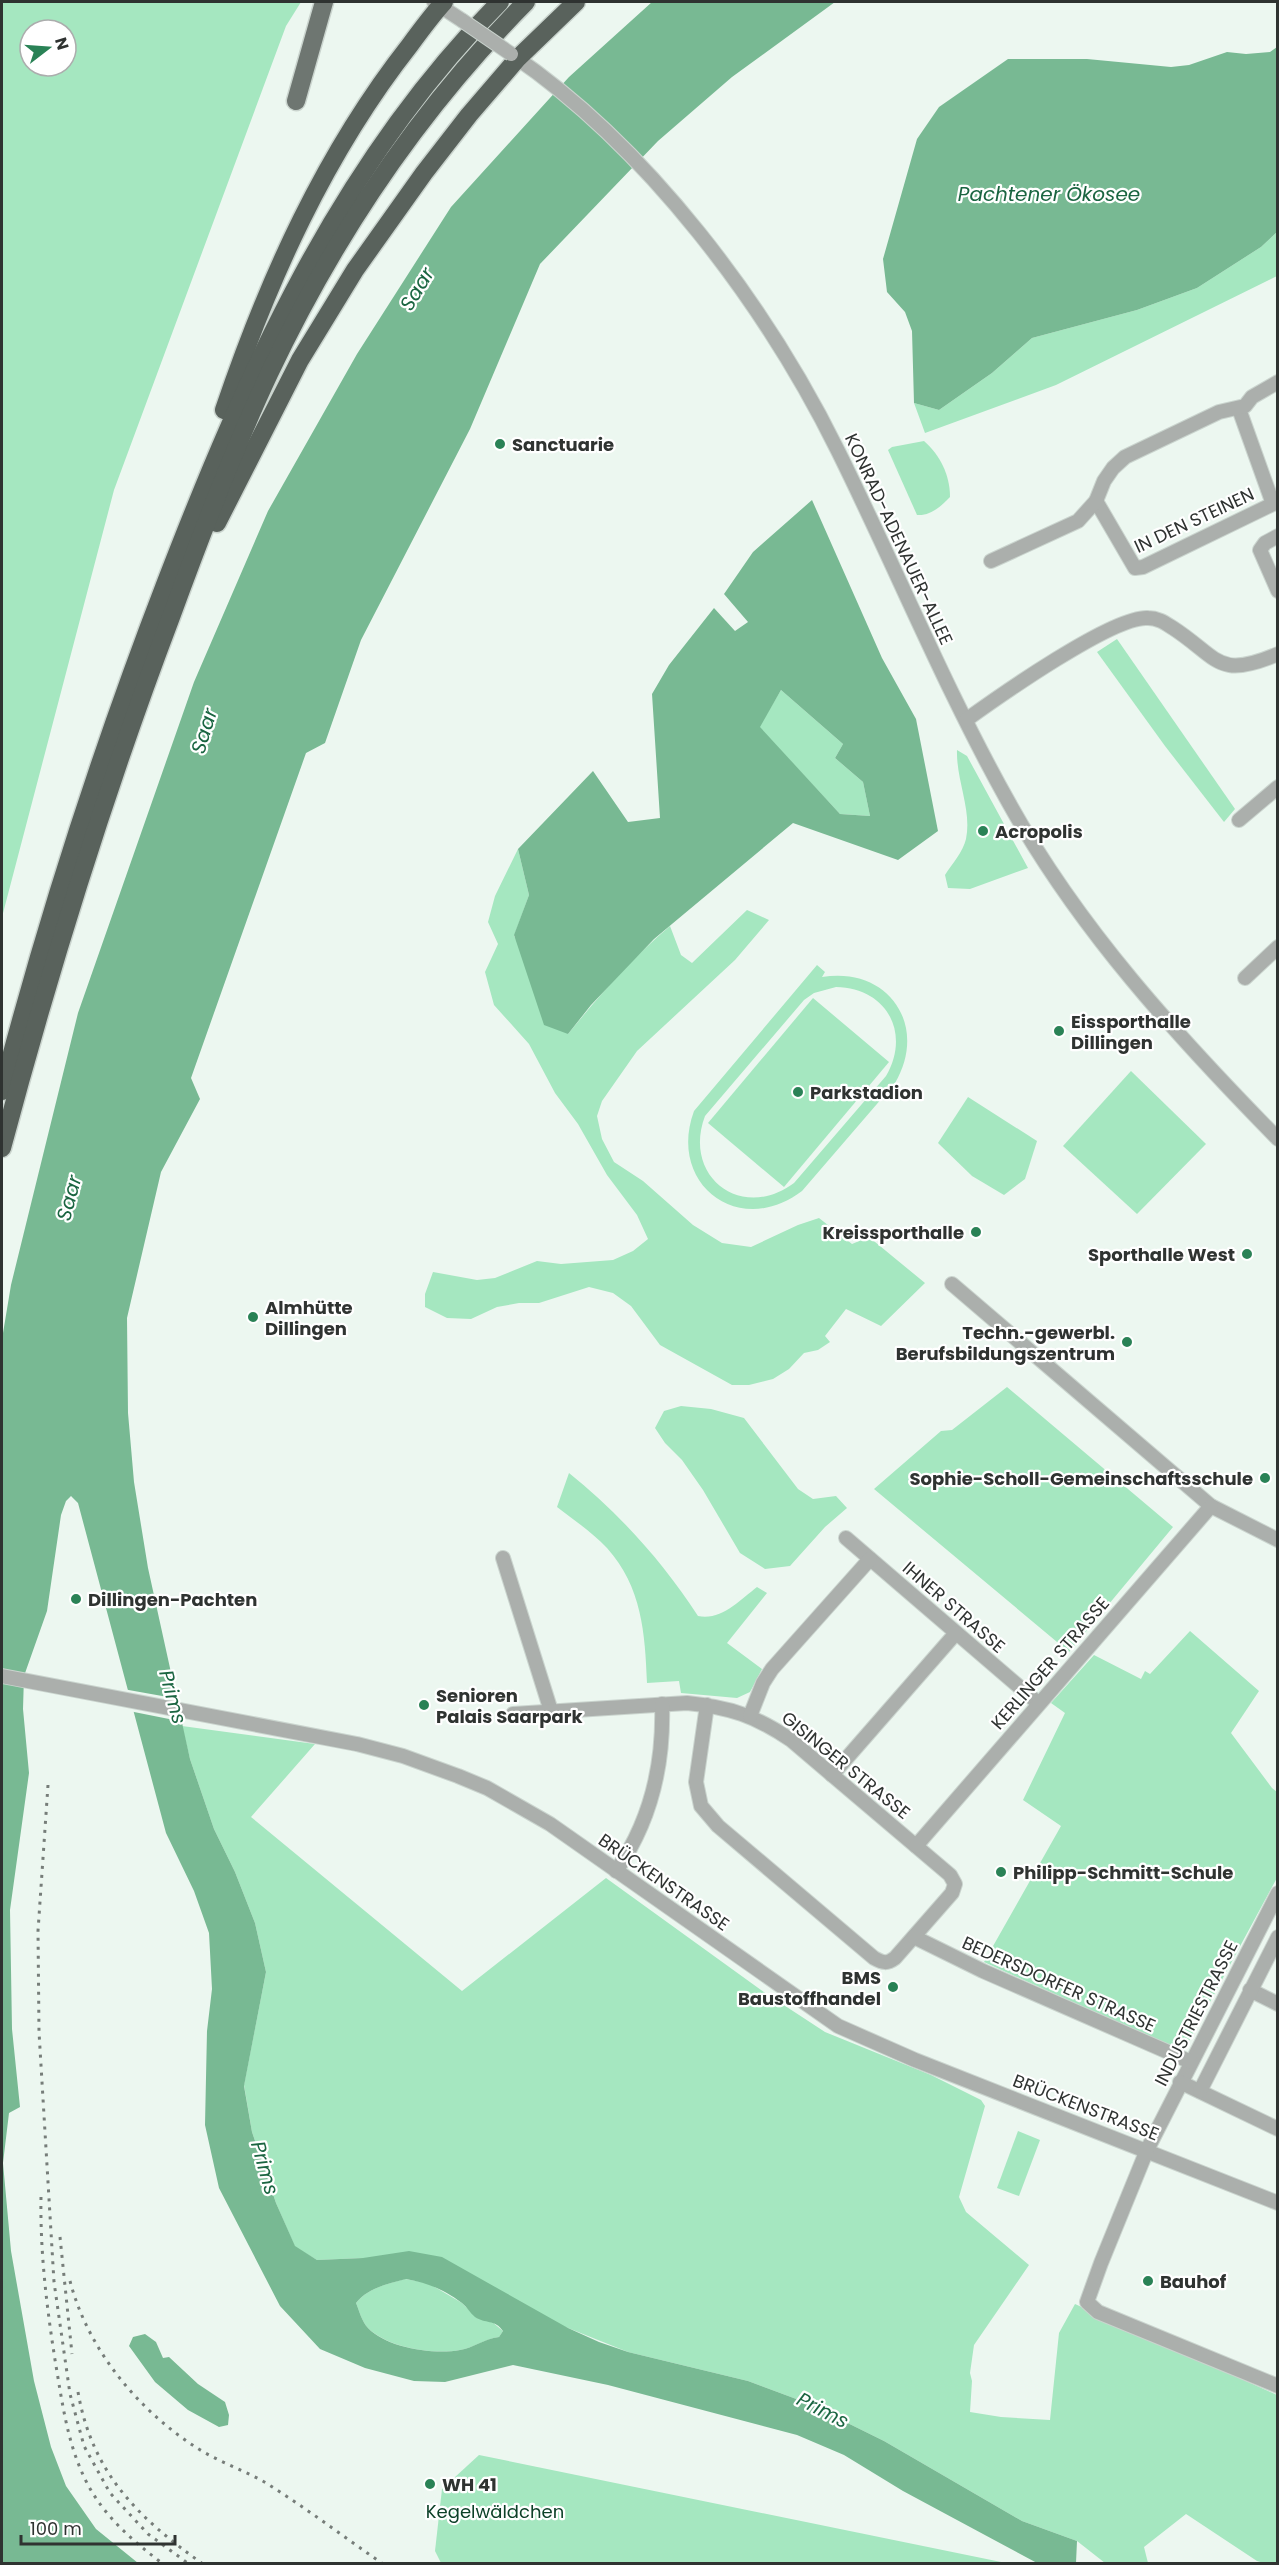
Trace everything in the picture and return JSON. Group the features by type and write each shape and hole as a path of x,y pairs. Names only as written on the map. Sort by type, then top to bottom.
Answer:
{"highway":[{"path":"2,1091 49,923 100,763 141,647 197,501 255,366 344,200 407,107 444,61 500,2"},
{"path":"2,1148 64,929 116,770 187,574 269,374 326,264 360,208 422,118 458,73 526,2"},
{"path":"187,574 223,514 300,360 355,270 424,173 518,59 576,2"},
{"path":"197,501 233,382 268,294 300,223 356,120 440,3"}],"main road":[{"path":"296,101 324,2"}],"street":[{"name":"KONRAD-ADENAUER-ALLEE","path":"440,3 518,59 597,124 653,180 733,279 792,366 832,440 966,720 1011,806 1098,938 1180,1038 1278,1139"},
{"path":"991,561 1078,521 1096,501 1104,481 1113,468 1125,457 1219,412 1239,409 1265,388 1278,382"},
{"name":"IN DEN STEINEN","path":"1096,501 1135,568 1143,567 1273,504 1239,409"},
{"path":"1278,536 1265,543 1260,550 1278,591"},
{"path":"966,720 1022,681 1085,643 1121,624 1140,618 1162,621 1220,663 1239,667 1278,654"},
{"path":"1239,820 1278,787"},
{"path":"1245,978 1278,946"},
{"path":"952,1284 1212,1506 1278,1540"},
{"name":"KERLINGER STRASSE","path":"916,1846 1038,1703 1212,1506"},
{"name":"IHNER STRASSE","path":"846,1538 1038,1703"},
{"path":"503,1558 551,1711"},
{"path":"750,1716 763,1683 772,1669 870,1559"},
{"path":"832,1775 956,1633"},
{"name":"BRÜCKENSTRASSE","path":"2,1676 357,1744 430,1765 487,1788 559,1830 838,2026 915,2060 1278,2203"},
{"path":"616,1870 634,1842 651,1803 661,1751 662,1704"},
{"name":"GISINGER STRASSE","path":"513,1714 662,1704 707,1705 750,1716 791,1740 950,1875 955,1884 952,1893 914,1937"},
{"path":"707,1705 696,1782 701,1806 707,1814 882,1963 888,1963 895,1958 914,1937"},
{"name":"INDUSTRIESTRASSE","path":"1278,1893 1147,2150 1087,2302 1098,2312 1278,2386"},
{"name":"BEDERSDORFER STRASSE","path":"914,1937 983,1971 1191,2062"},
{"path":"1200,2091 1278,1937"},
{"path":"1251,1990 1278,2004"},
{"path":"1180,2082 1278,2129"}],"green space":[{"path":"2,2 301,2 286,26 114,490 2,917"},
{"path":"1277,232 1277,276 1056,385 925,433 914,403 939,410 992,373 1032,338 1137,310 1197,288 1261,247"},
{"path":"924,441 943,466 950,497 931,512 917,515 888,450 892,447"},
{"path":"1117,639 1235,809 1224,822 1097,652"},
{"path":"781,690 843,744 835,758 863,782 870,816 840,814 759,727"},
{"path":"957,750 967,756 1028,868 970,889 948,888 945,875 966,839 966,806"},
{"path":"518,849 529,895 514,936 568,1034 616,978 670,926 681,955 692,963 747,910 769,920 735,960 637,1051 602,1101 597,1116 602,1139 614,1162 643,1181 693,1225 722,1243 751,1247 819,1218 852,1244 869,1237 925,1283 881,1326 846,1309 825,1336 830,1342 818,1350 804,1353 789,1369 773,1379 749,1385 732,1385 660,1345 631,1306 613,1293 589,1287 539,1303 519,1303 497,1307 471,1319 447,1318 425,1307 425,1294 433,1272 477,1280 495,1278 537,1261 561,1264 613,1260 633,1251 648,1239 637,1215 607,1175 578,1124 555,1093 529,1044 494,1005 485,972 498,944 488,922 495,896"},
{"path":"817,965 825,972 822,977 845,976 866,981 883,990 896,1004 904,1021 907,1040 904,1061 895,1083 802,1191 778,1204 755,1209 733,1206 714,1196 700,1181 691,1161 688,1137 694,1111","holes":["836,987 854,989 869,995 881,1004 890,1016 895,1029 896,1044 893,1060 886,1076 794,1183 774,1194 755,1198 737,1195 721,1187 709,1174 702,1158 700,1138 705,1116 804,1000 814,993"]},
{"name":"Parkstadion","path":"813,998 889,1062 784,1187 708,1123"},
{"path":"1131,1071 1206,1144 1137,1214 1063,1146"},
{"path":"968,1097 1037,1141 1025,1179 1004,1195 972,1176 938,1143"},
{"path":"1007,1387 1173,1527 1069,1652 874,1489 941,1431 952,1430"},
{"path":"681,1406 711,1409 744,1418 798,1489 813,1499 836,1496 847,1508 825,1527 790,1566 765,1569 740,1553 703,1490 655,1428 664,1411"},
{"path":"569,1473 639,1539 670,1576 698,1616 706,1617 722,1612 757,1587 767,1593 727,1643 762,1669 750,1692 737,1698 681,1693 679,1681 647,1683 643,1629 635,1595 628,1579 619,1563 602,1542 557,1507"},
{"path":"1190,1631 1259,1691 1231,1733 1277,1792 1278,1876 1183,2052 984,1962 1061,1826 1023,1800 1065,1713 1051,1703 1094,1655 1141,1679 1145,1671 1150,1674"},
{"path":"182,1726 315,1744 251,1817 462,1991 606,1878 761,1990 825,2032 931,2075 981,2100 985,2106 959,2197 966,2212 1029,2265 974,2345 970,2373 972,2381 970,2412 1001,2417 1050,2420 1059,2333 1075,2304 1277,2395 1277,2563 1257,2561 1186,2514 1144,2547 1148,2563 1105,2563 1077,2541 1022,2521 884,2441 807,2403 748,2381 628,2352 568,2328 363,2258 317,2260 295,2247 276,2203 252,2132 244,2085 266,1972 255,1923 235,1872 214,1829 190,1759"},
{"path":"1018,2131 1040,2140 1019,2196 997,2188"},
{"path":"405,2279 428,2283 462,2303 477,2318 491,2321 503,2331 499,2337 465,2349 449,2351 425,2351 387,2341 368,2328 356,2303 372,2290"},
{"name":"Kegelwäldchen","path":"479,2455 1006,2563 441,2563 435,2551 442,2489"}],"water":[{"path":"652,2 835,2 732,77 658,141 540,264 470,429 361,640 325,743 306,753 191,1078 200,1099 161,1172 127,1318 128,1413 134,1482 148,1568 190,1759 214,1829 235,1872 255,1923 266,1972 244,2086 252,2132 276,2203 295,2246 317,2260 363,2258 409,2251 442,2257 568,2328 599,2342 628,2352 748,2381 807,2403 884,2441 1022,2521 1077,2541 1076,2563 1037,2563 903,2491 844,2455 797,2435 608,2385 513,2365 445,2382 414,2381 365,2368 320,2349 280,2306 219,2188 205,2125 207,2031 212,1989 209,1933 194,1891 166,1833 78,1503 71,1496 66,1501 61,1515 47,1611 24,1676 23,1709 29,1773 10,1910 12,2029 20,2107 9,2113 3,2163 11,2251 34,2381 51,2447 66,2486 96,2529 138,2563 2,2564 2,1339 11,1285 78,1013 194,682 268,511 357,354 451,207 569,77","holes":["406,2279 435,2287 462,2303 475,2317 493,2323 503,2331 499,2337 465,2349 449,2351 424,2351 387,2341 368,2328 356,2303 378,2287"]},
{"name":"Pachtener Ökosee","path":"1277,47 1277,232 1261,247 1197,288 1137,310 1032,338 992,373 939,410 914,403 912,331 905,312 887,292 883,259 917,139 939,107 1008,59 1087,59 1171,67 1189,65 1227,52 1246,54 1270,52"},
{"path":"812,500 882,658 916,719 938,831 898,860 793,823 654,939 591,1005 568,1034 544,1025 514,935 529,895 518,849 593,771 628,822 660,818 652,694 669,665 714,608 735,631 748,622 724,594 753,552","holes":["781,690 843,744 835,758 863,782 870,816 840,814 760,727"]},
{"path":"145,2334 156,2342 163,2358 169,2357 198,2384 225,2402 229,2415 228,2425 219,2427 188,2410 155,2382 129,2346 133,2337"}],"pier":[{"path":"123,1689 179,1699 184,1722 129,1711"}],"railway":[{"path":"48,1785 38,1931 39,2032 54,2282 70,2394 84,2446 110,2493 148,2534 189,2564"},
{"path":"41,2197 43,2260 50,2324 71,2441 81,2471 103,2508 131,2538 163,2564"},
{"path":"60,2237 72,2354"},
{"path":"70,2281 89,2331 103,2354 118,2376 155,2416 197,2448 258,2478 383,2564"},
{"path":"78,2392 94,2447 121,2491 158,2529 203,2564"}],"place":[{"name":"Sanctuarie","path":"500,444"},
{"name":"Acropolis","path":"983,831"},
{"name":"Eissporthalle Dillingen","path":"1059,1031"},
{"name":"Parkstadion","path":"798,1092"},
{"name":"Kreissporthalle","path":"976,1232"},
{"name":"Sporthalle West","path":"1247,1254"},
{"name":"Almhütte Dillingen","path":"253,1317"},
{"name":"Techn.-gewerbl. Berufsbildungszentrum","path":"1127,1342"},
{"name":"Sophie-Scholl-Gemeinschaftsschule","path":"1265,1478"},
{"name":"Dillingen-Pachten","path":"76,1599"},
{"name":"Senioren Palais Saarpark","path":"424,1705"},
{"name":"Philipp-Schmitt-Schule","path":"1001,1872"},
{"name":"BMS Baustoffhandel","path":"893,1987"},
{"name":"Bauhof","path":"1148,2281"},
{"name":"WH 41","path":"430,2484"}],"water label":[{"name":"Saar","path":"417,289"},
{"name":"Saar","path":"204,731"},
{"name":"Saar","path":"69,1198"},
{"name":"Prims","path":"173,1697"},
{"name":"Prims","path":"265,2168"},
{"name":"Prims","path":"823,2410"}]}
